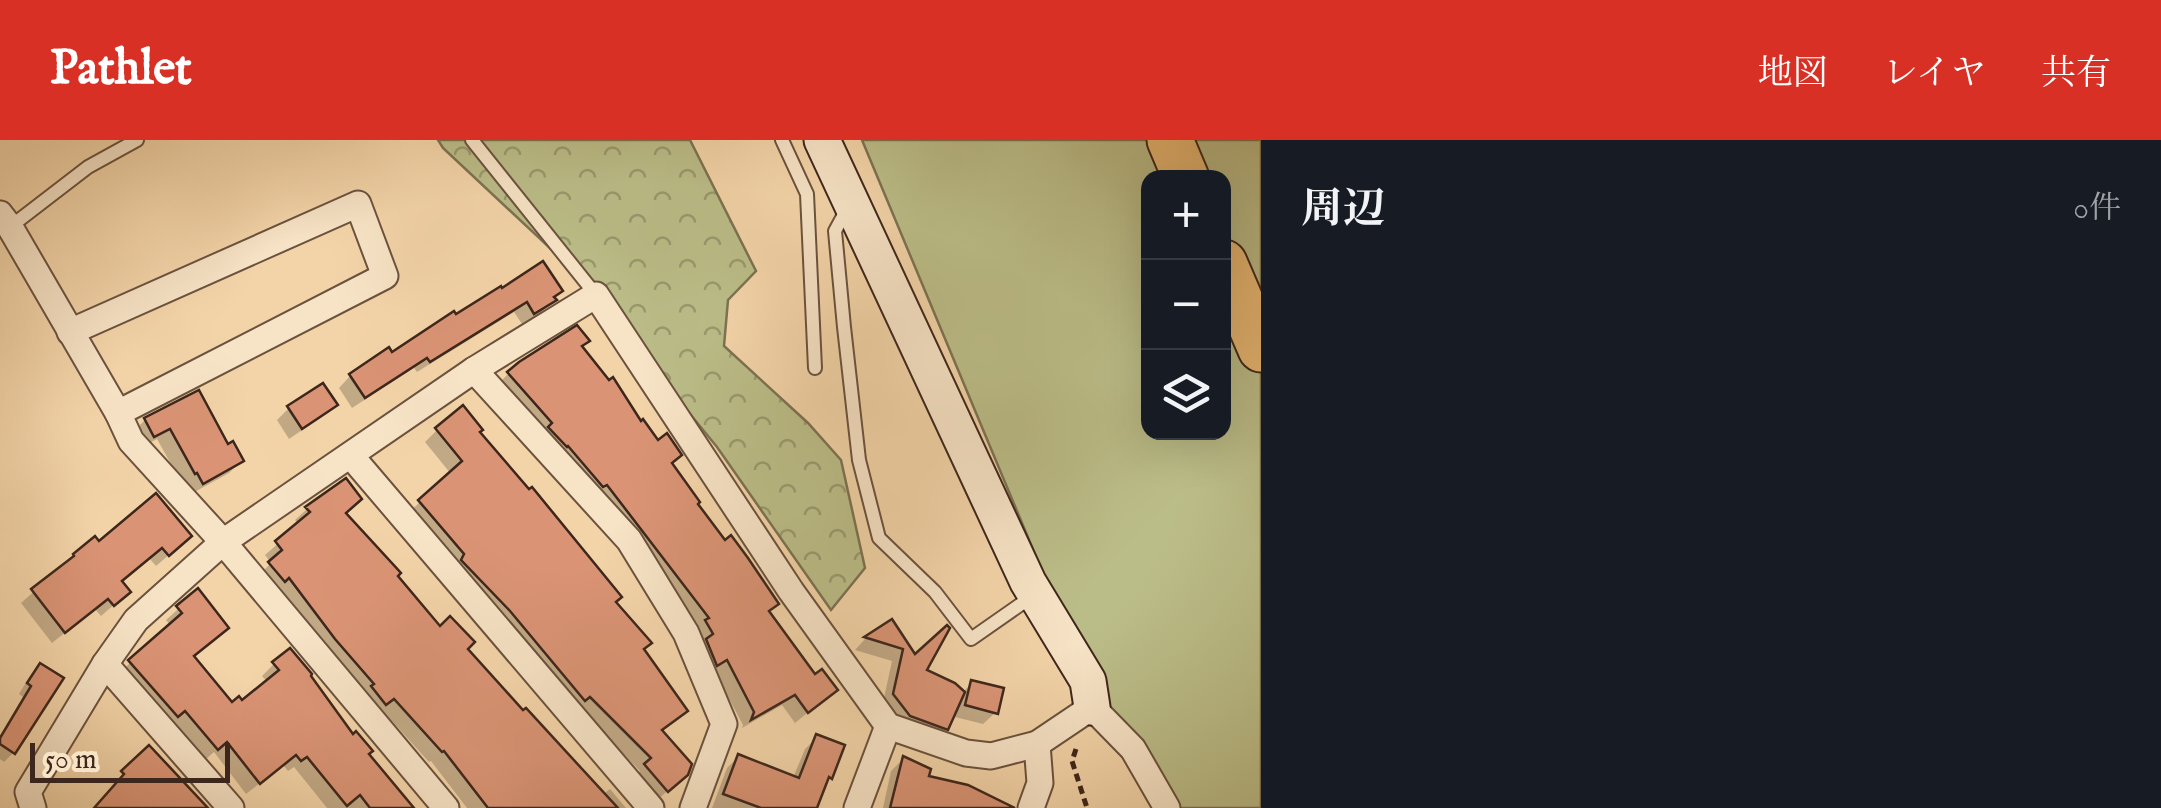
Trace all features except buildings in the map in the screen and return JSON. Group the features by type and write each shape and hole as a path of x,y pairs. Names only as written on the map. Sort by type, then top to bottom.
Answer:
{"highway":[{"path":"1170,140 1183,170"},
{"path":"1231,279 1261,349"}],"street":[{"path":"822,140 1028,582 1088,681 1092,707 1133,749 1167,808"},
{"path":"70,332 358,204 384,276 118,413"},
{"path":"5,221 131,441 222,542 446,808"},
{"path":"34,808 28,792 136,620 222,542 474,370 596,295 791,591 888,726 966,754 991,756 1037,744 1092,707"},
{"path":"474,370 629,540 686,633 724,724 694,808"},
{"path":"351,456 651,808"},
{"path":"105,664 231,808"},
{"path":"857,808 888,726"},
{"path":"1031,808 1040,783 1037,744"}],"lane":[{"path":"5,221 137,140"},
{"path":"472,140 596,295"},
{"path":"782,140 807,194 815,368"},
{"path":"851,202 835,231 858,460 879,538 934,592 970,639 1036,594"}],"path":[{"path":"1086,808 1072,761 1092,707"}],"green space":[{"path":"438,140 690,140 756,271 728,300 724,346 808,423 841,460 865,568 831,610 717,447 567,264"},
{"path":"862,140 1261,140 1261,808 1163,808 1088,681"}]}
